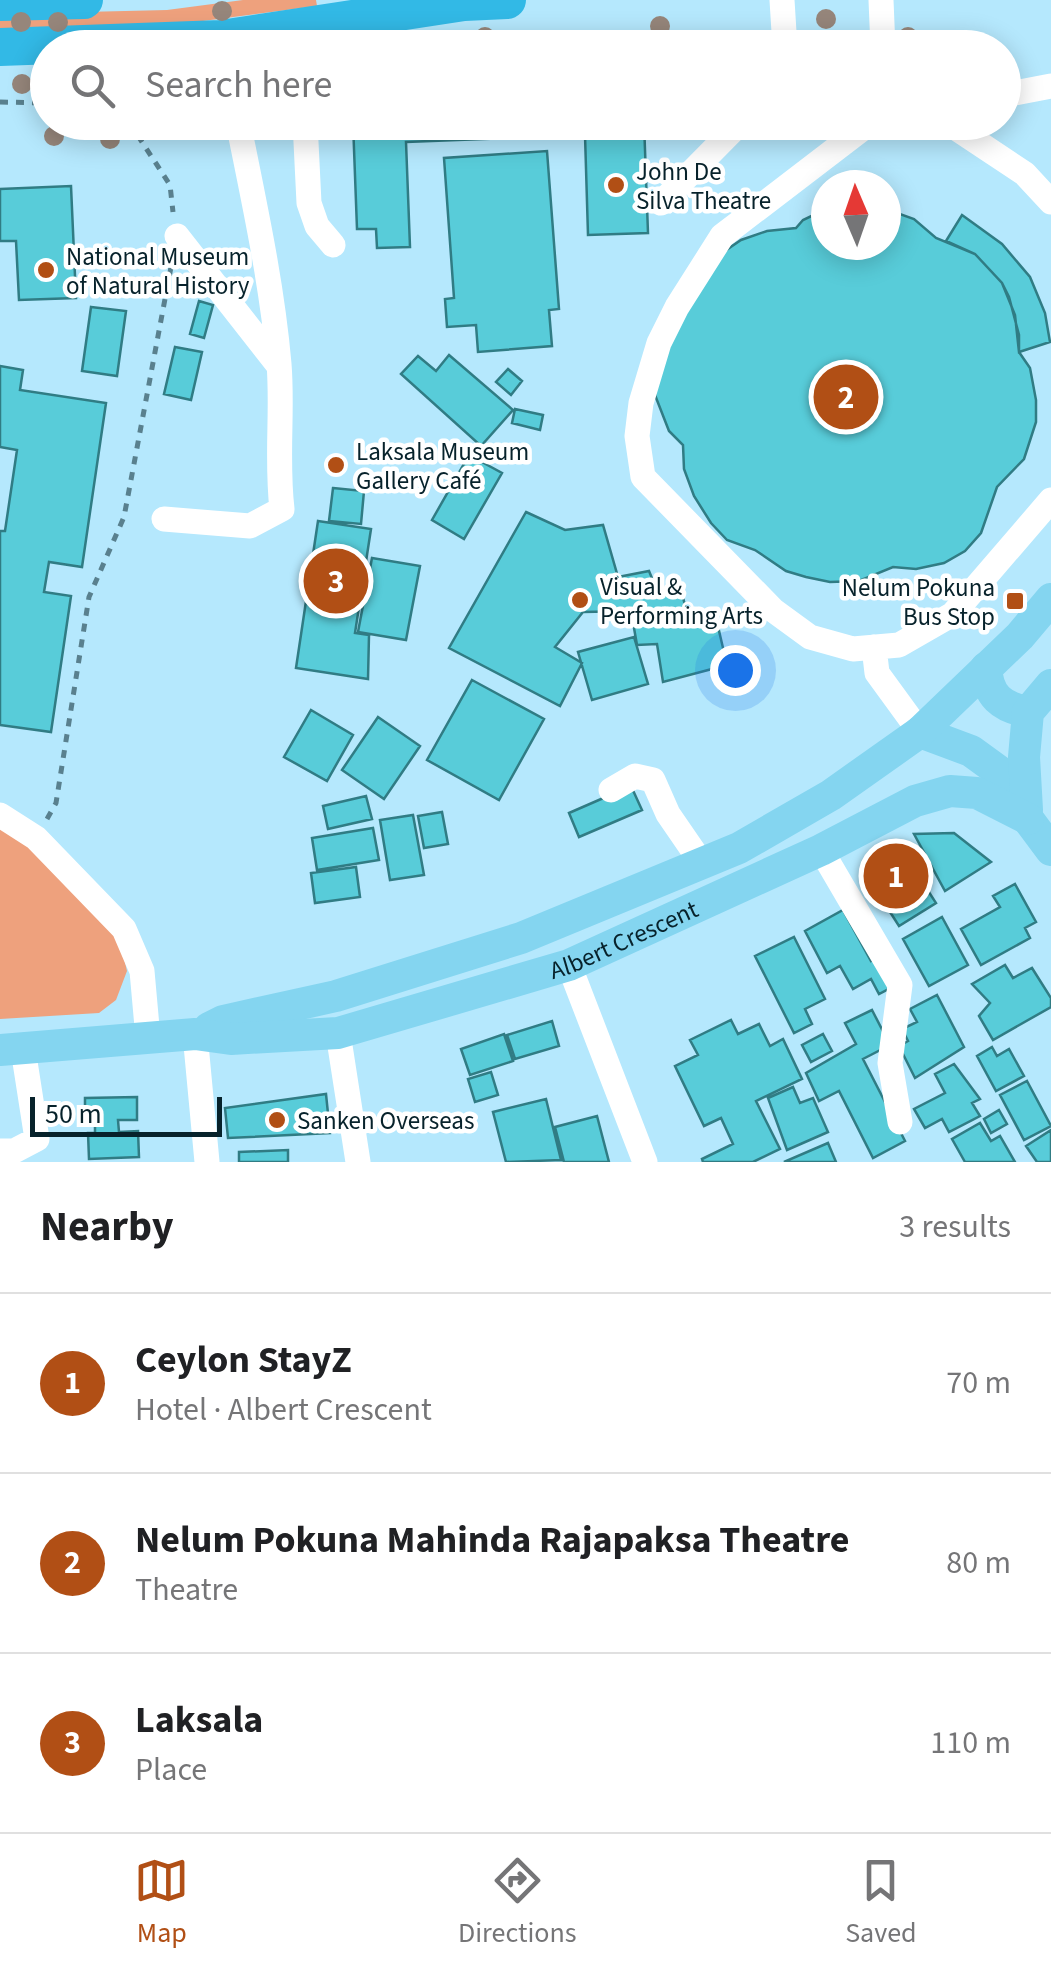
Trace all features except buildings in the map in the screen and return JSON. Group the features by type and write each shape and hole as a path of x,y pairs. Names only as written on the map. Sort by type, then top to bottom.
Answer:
{"highway":[{"path":"0,2 84,0"},
{"path":"336,30 464,2 507,0"},
{"path":"0,46 30,46"}],"main road":[{"name":"Albert Crescent","path":"196,1034 223,1021 336,996 521,938 738,848 831,795 920,732 1020,636 1051,599"},
{"path":"986,668 988,686 997,700 1028,712"},
{"path":"1028,820 1024,757 1028,712 1051,685"},
{"path":"920,732 971,751 1004,775 1028,820 1051,850"},
{"name":"Albert Crescent","path":"12,1050 196,1034 231,1039 338,1033 570,965 821,850 915,801 950,791 977,793 1028,820"},
{"path":"624,940 647,886"}],"street":[{"path":"782,0 784,30"},
{"path":"881,0 882,30"},
{"path":"1021,92 1051,86"},
{"path":"164,519 250,526 282,508 277,467 279,366 260,232 242,140"},
{"path":"306,140 310,202 317,226 332,244"},
{"path":"661,203 723,140"},
{"path":"847,140 722,236 677,307 659,343 641,403 636,436 643,477 772,610 810,637 853,649 899,645 953,614 1051,500"},
{"path":"974,140 1026,174 1051,202"},
{"path":"177,236 279,366"},
{"path":"874,647 877,673 920,732"},
{"path":"611,790 635,776 653,780 668,814 701,862"},
{"path":"0,815 36,838 124,929 142,971 148,1038"},
{"path":"821,850 900,985 890,1063 900,1122"},
{"path":"570,965 645,1162"},
{"path":"338,1033 358,1162"},
{"path":"196,1034 208,1162"},
{"path":"0,1152 14,1152 37,1139 12,1050"}],"path":[{"path":"0,102 30,103"},
{"path":"36,838 56,803 89,597 124,518 177,236 170,185 141,140"}],"shaded area":[{"path":"243,0 316,0 317,6 165,26 0,30 0,14 167,10"},
{"path":"0,825 37,846 118,933 127,971 116,1000 99,1013 0,1019"}],"place":[{"name":"John De Silva Theatre","path":"616,185"},
{"name":"National Museum of Natural History","path":"46,270"},
{"name":"Nelum Pokuna Mahinda Rajapaksa Theatre","path":"846,397"},
{"name":"Laksala Museum Gallery Café","path":"336,465"},
{"name":"Laksala","path":"336,581"},
{"name":"Visual & Performing Arts","path":"580,600"},
{"name":"Nelum Pokuna Bus Stop","path":"1015,601"},
{"name":"Ceylon StayZ","path":"896,876"},
{"name":"Sanken Overseas","path":"277,1120"}]}
